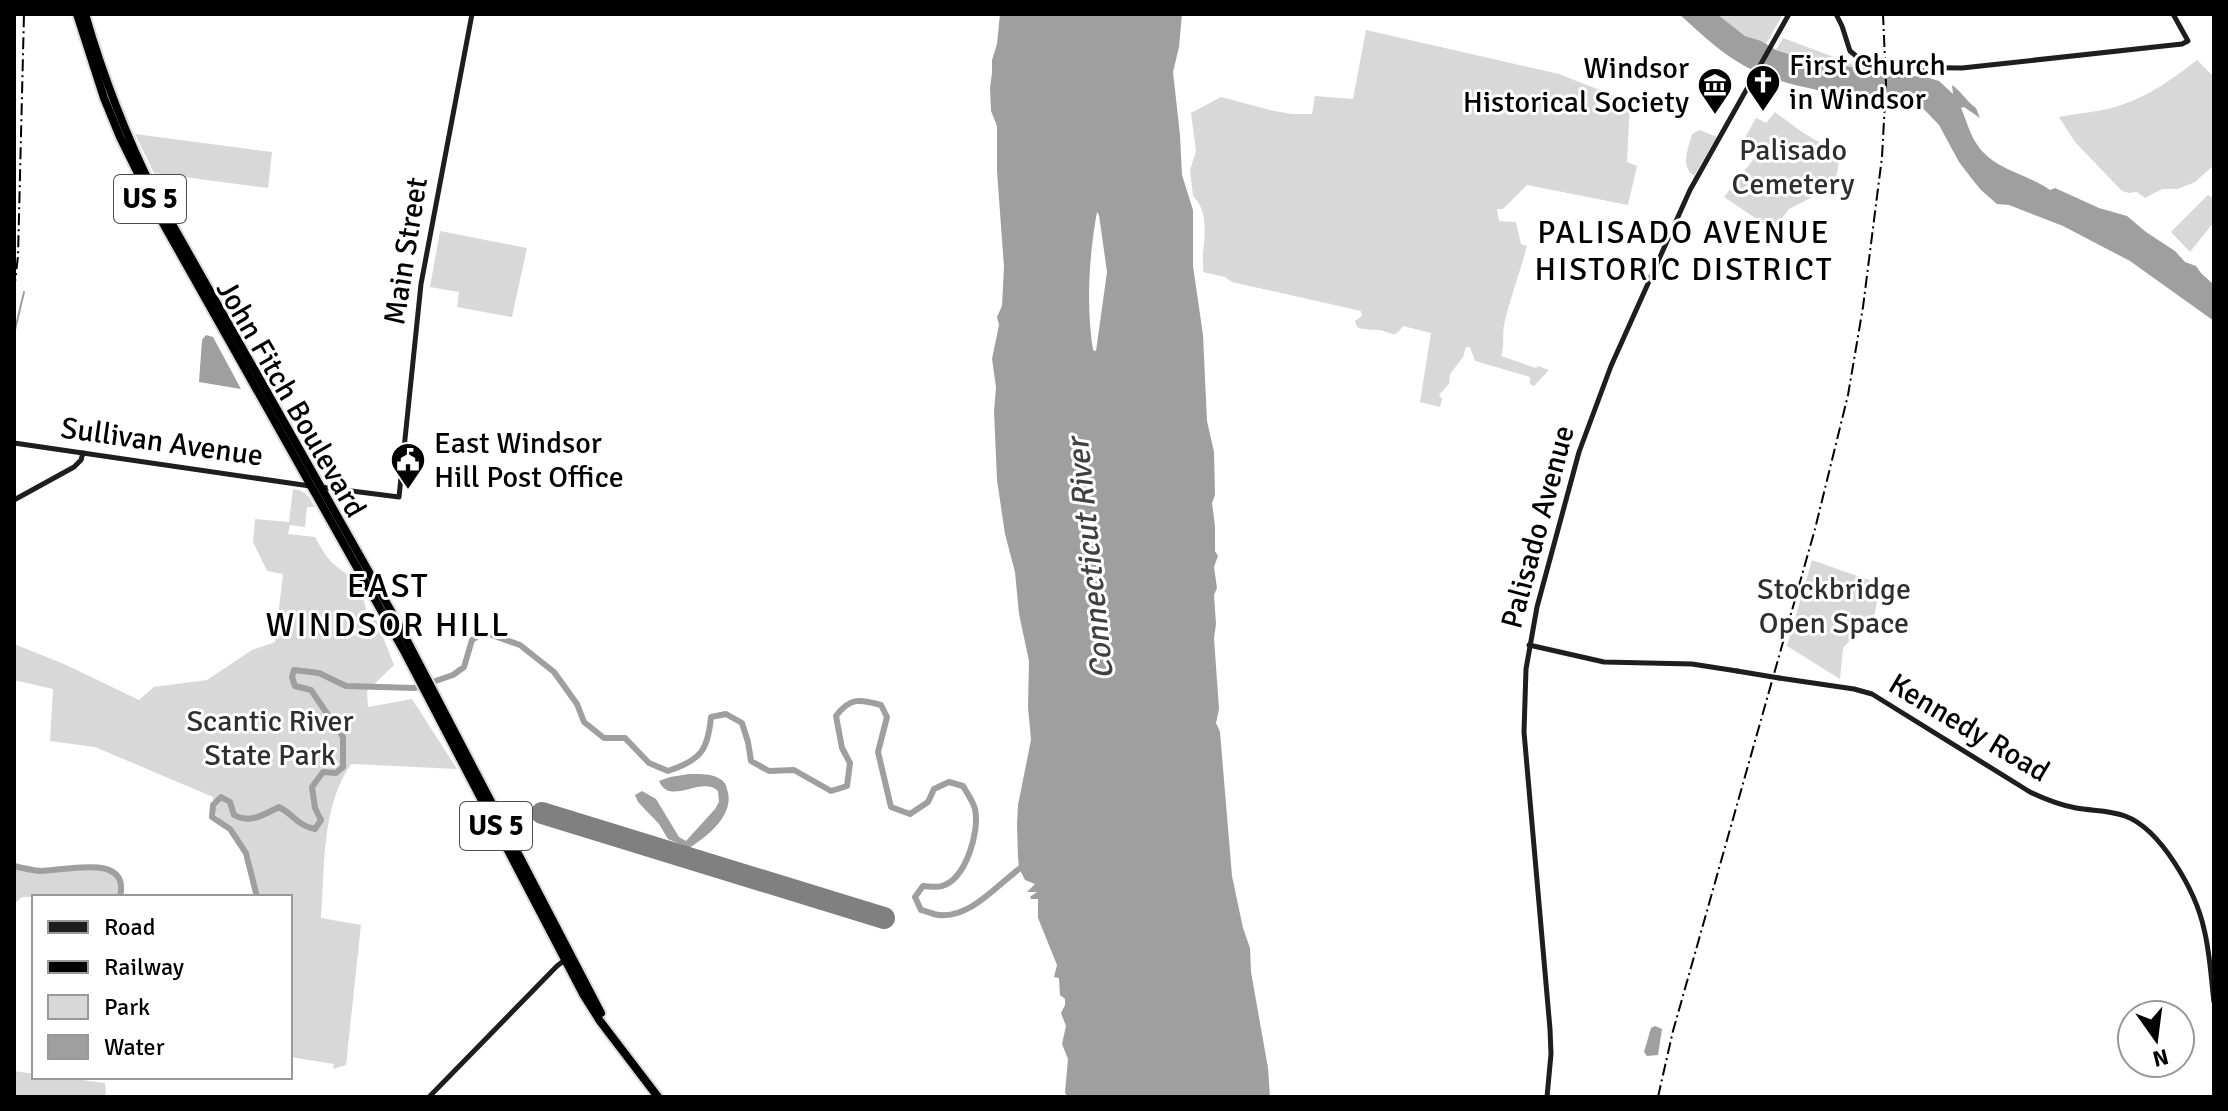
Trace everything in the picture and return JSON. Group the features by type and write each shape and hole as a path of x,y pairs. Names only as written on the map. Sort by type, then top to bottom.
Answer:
{"highway":[{"name":"John Fitch Boulevard","path":"77,14 131,144 190,262 430,691 586,993 609,1031 658,1097"},
{"name":"John Fitch Boulevard","path":"85,14 93,56"}],"street":[{"name":"Main Street","path":"399,497 421,284 472,14"},
{"name":"Palisado Avenue","path":"1547,1097 1551,1041 1524,742 1525,681 1540,594 1596,402 1679,213 1789,14"},
{"path":"1836,14 1850,51 1866,64 1935,69 1989,66 2176,45 2188,41 2173,14"},
{"name":"Sullivan Avenue","path":"14,443 399,497"},
{"path":"14,500 74,467 83,453"},
{"name":"Kennedy Road","path":"1529,645 1604,662 1692,664 1866,692 2030,792 2070,807 2121,814 2146,827 2160,842 2199,911 2214,1002"},
{"path":"429,1097 568,958"}],"green space":[{"path":"1717,14 1783,14 1766,44 1745,36"},
{"path":"1366,30 1559,74 1630,102 1627,162 1637,166 1628,205 1527,185 1503,209 1497,209 1499,221 1516,222 1521,244 1527,246 1504,325 1501,356 1549,370 1534,386 1530,384 1530,377 1475,361 1470,347 1466,347 1463,357 1450,374 1449,384 1439,395 1442,399 1440,407 1420,402 1431,333 1403,326 1394,334 1363,329 1357,327 1355,321 1362,316 1361,311 1232,282 1225,277 1203,272 1204,223 1201,208 1193,196 1190,170 1196,151 1191,113 1221,97 1292,114 1312,114 1315,96 1353,99"},
{"path":"1783,38 1874,72 1814,62 1776,50"},
{"path":"2197,60 2214,77 2214,165 2195,182 2178,189 2162,189 2145,198 2137,192 2122,191 2075,142 2059,117 2127,103 2159,87"},
{"name":"Palisado Cemetery","path":"1775,112 1834,151 1839,161 1837,174 1826,190 1789,209 1773,230 1724,197 1756,156 1741,145 1756,118 1766,123"},
{"path":"1700,130 1717,137 1694,176 1687,167 1686,157 1692,134"},
{"path":"135,134 272,152 268,188 154,173"},
{"path":"2208,195 2214,199 2214,222 2190,252 2171,232"},
{"path":"440,231 527,248 512,317 457,307 459,292 430,287"},
{"name":"Scantic River State Park","path":"293,489 301,491 315,507 307,507 305,527 290,525 288,534 315,537 332,562 357,579 370,621 376,620 394,665 367,691 368,707 412,699 457,769 351,764 341,781 326,838 321,918 361,925 346,1065 333,1069 334,1064 292,1057 292,895 258,895 248,850 216,815 213,797 95,747 50,741 53,689 14,680 14,644 139,700 154,687 207,680 252,650 275,642 283,574 267,571 253,542 255,519 289,522"},
{"name":"Stockbridge Open Space","path":"1812,560 1880,584 1875,613 1843,648 1840,679 1787,646"},
{"path":"14,866 39,871 97,868 116,877 121,886 118,895 32,895 22,897 14,904"},
{"path":"14,1071 32,1074 32,1079 105,1083 106,1097 14,1097"}],"water":[{"name":"Connecticut River","path":"1000,14 1182,14 1173,72 1182,175 1193,210 1193,266 1203,335 1207,421 1214,452 1215,495 1212,503 1215,551 1218,556 1214,567 1217,588 1214,595 1214,638 1219,709 1216,723 1220,732 1232,876 1250,948 1270,1097 1067,1097 1065,1092 1068,1059 1062,1044 1066,1026 1061,1013 1065,999 1060,995 1059,978 1054,977 1057,965 1038,918 1038,899 1030,897 1037,892 1027,892 1035,884 1025,880 1018,857 1018,805 1031,740 1029,661 997,480 996,387 992,359 999,325 997,317 1002,306 1004,267 997,126 991,111 990,88 992,60","holes":["1097,212 1107,272 1096,351 1093,350 1091,333 1089,281"]},
{"path":"1679,14 1717,14 1745,36 1814,62 1929,78 1939,81 1953,94 1952,85 1976,108 1980,118 1961,108 1983,152 2000,165 2050,190 2055,188 2099,208 2127,216 2175,251 2185,262 2196,266 2214,285 2214,321 2130,261 2063,226 2009,205 1997,204 1972,179 1939,125 1915,100 1908,97 1892,99 1880,106 1774,79 1727,55"},
{"path":"206,335 213,337 241,389 199,382 202,340"},
{"path":"689,774 709,775 721,780 729,798 728,807 718,823 689,848 668,839 635,795 642,791 656,799 679,837 686,841 719,802 718,791 711,787 670,791 659,781"},
{"path":"1651,1028 1662,1029 1658,1055 1647,1056 1644,1052"}],"waterway":[{"path":"14,334 24,292"},
{"path":"256,895 246,853 230,829 212,817 213,805 221,797 230,802 234,815 246,819 279,807 315,829 321,820 315,808 312,787 323,772 336,773 343,767 343,737 311,690 295,686 292,677 294,670 319,673 346,686 415,688 453,675 464,667 472,640 481,634 520,645 554,672 577,704 584,722 604,738 625,738 649,763 668,771 695,758 705,746 711,717 726,714 742,723 751,761 769,771 794,770 831,791 847,786 850,763 842,748 836,716 846,705 856,701 881,705 887,717 878,752 891,807 910,814 928,802 934,789 949,782 963,786 975,809 973,841 964,864 951,882 940,887 923,886 915,897 921,910 940,915 964,911 1026,864"},
{"path":"14,866 40,871 79,867 106,869 116,874 121,883 120,895"}],"runway":[{"path":"542,813 884,918"}],"railway":[{"path":"14,291 18,256 24,14"},
{"path":"1658,1097 1673,1031 1815,529 1848,395 1863,307 1882,157 1886,83 1883,14"}],"place":[{"name":"First Church in Windsor","path":"1763,113"},
{"name":"Windsor Historical Society","path":"1715,116"},
{"name":"East Windsor Hill Post Office","path":"408,491"}],"district":[{"name":"PALISADO AVENUE HISTORIC DISTRICT","path":"1684,250"},
{"name":"EAST WINDSOR HILL","path":"388,606"}]}
